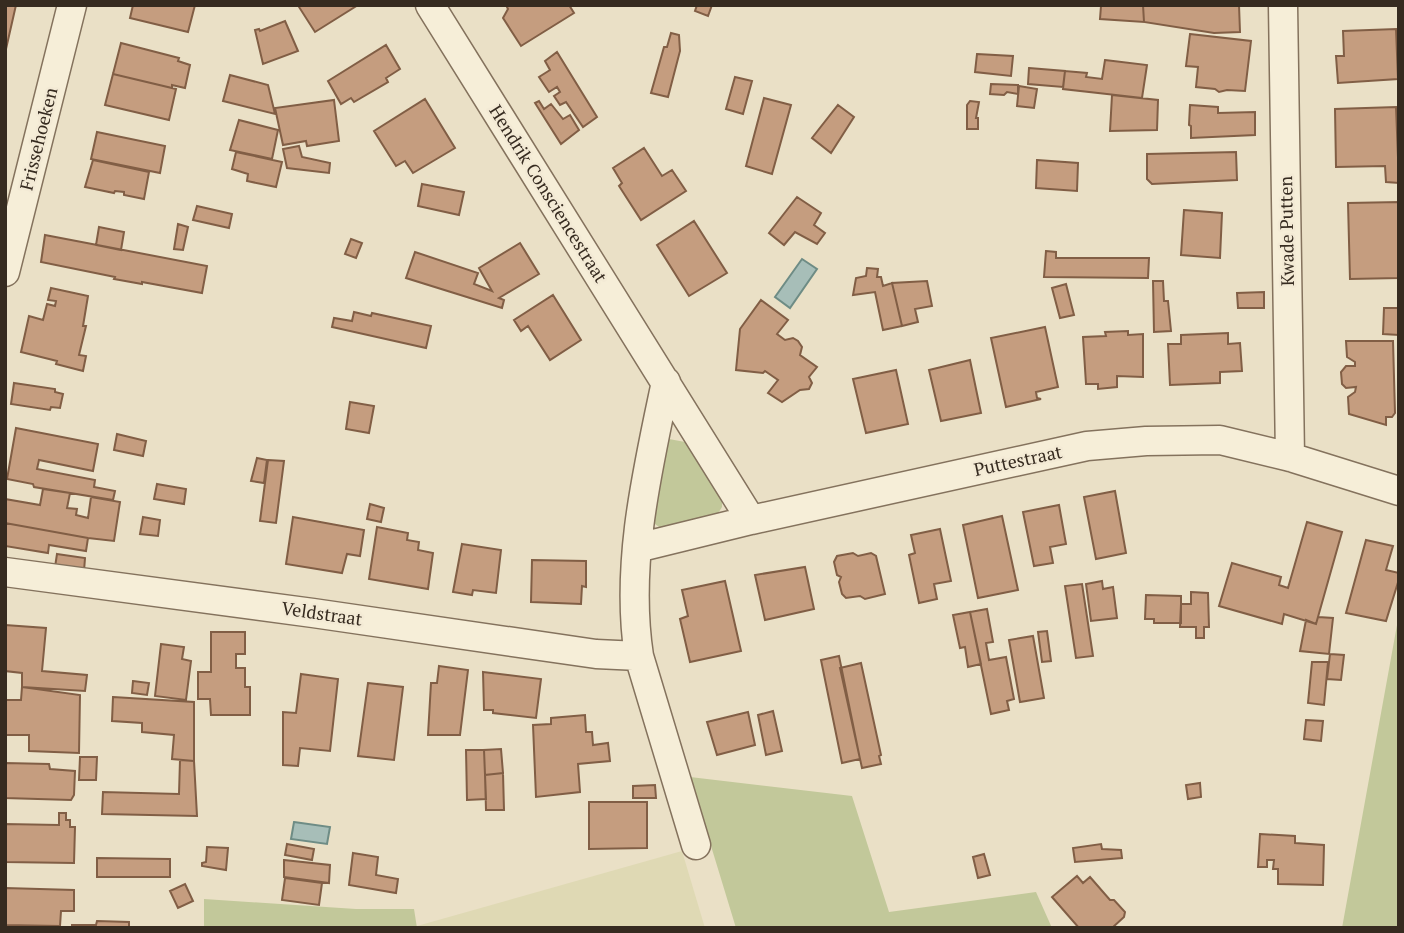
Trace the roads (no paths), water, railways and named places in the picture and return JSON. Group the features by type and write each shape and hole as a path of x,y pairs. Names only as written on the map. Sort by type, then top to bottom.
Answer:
{"street":[{"name":"Frissehoeken","path":"5,272 72,5"},
{"name":"Hendrik Consciencestraat","path":"430,5 751,520"},
{"name":"Kwade Putten","path":"1283,5 1290,457"},
{"path":"666,382 646,477 637,548 634,627 639,656 696,845"},
{"name":"Puttestraat","path":"637,548 751,520 1087,446 1146,441 1220,440 1290,457 1399,491"},
{"name":"Veldstraat","path":"5,572 596,654 639,656"}],"water":[{"path":"802,259 817,269 790,308 775,297"},
{"path":"294,822 330,827 327,844 291,839"}]}
